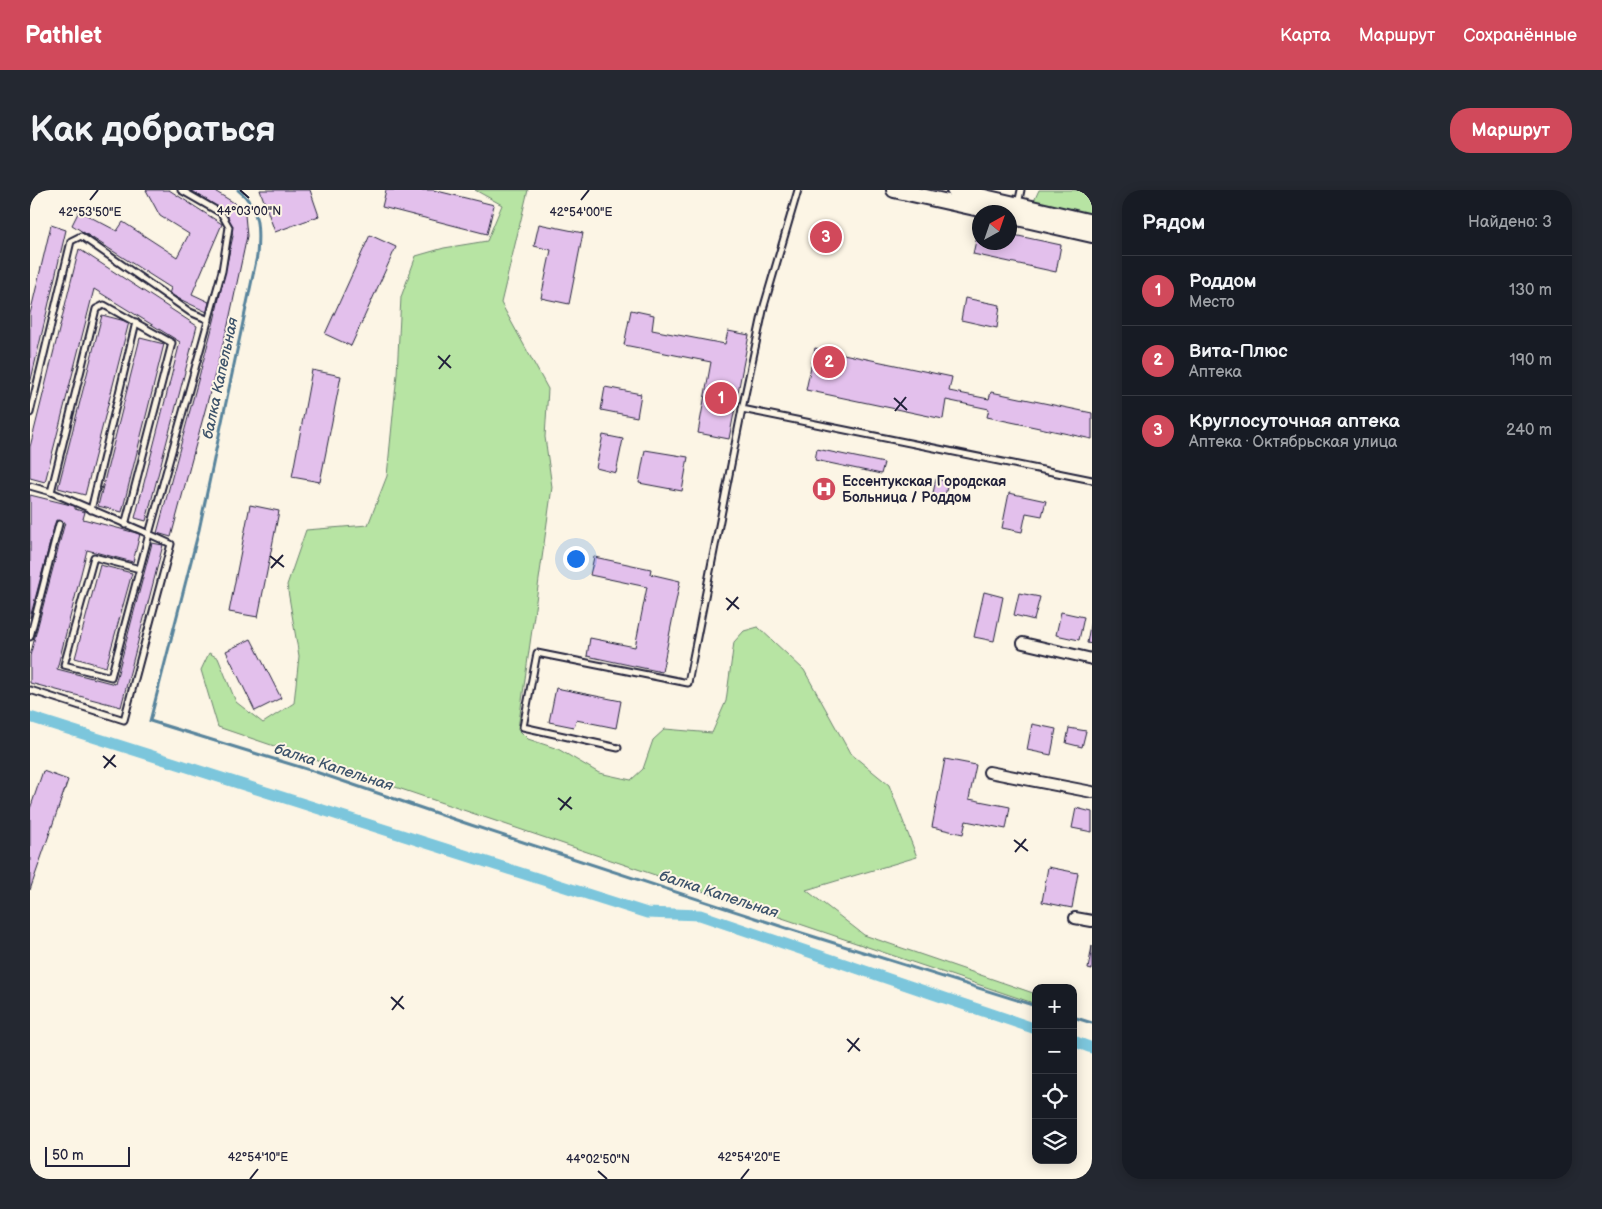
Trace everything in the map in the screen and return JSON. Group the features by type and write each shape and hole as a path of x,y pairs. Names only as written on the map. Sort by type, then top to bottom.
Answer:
{"main road":[{"path":"894,190 972,207"},
{"path":"954,190 999,205"},
{"path":"1017,210 1092,222"},
{"path":"1017,211 1092,235"}],"street":[{"path":"1022,643 1092,659"},
{"path":"989,772 1092,792"},
{"path":"1075,918 1092,921"}],"lane":[{"path":"140,569 94,557 64,665 111,677 140,569 148,534 222,271 229,227 221,213 181,190"},
{"path":"618,748 523,727 537,653 688,683 764,306 798,190"},
{"path":"1016,205 1022,190"},
{"path":"30,413 71,241 81,236 190,312 209,320"},
{"path":"51,492 96,309 104,305 172,343 125,525"},
{"path":"91,510 136,322"},
{"path":"742,409 1092,480"},
{"path":"30,486 51,492 171,544 124,720 30,690"},
{"path":"30,637 59,524"}],"green space":[{"path":"475,190 528,190 501,303 548,389 545,437 552,487 518,729 528,739 558,749 599,773 631,780 643,769 653,740 665,729 712,733 726,701 734,642 744,631 758,627 804,670 850,753 889,785 917,857 806,890 864,935 1032,993 1032,1003 218,727 201,670 209,653 218,658 236,702 263,723 294,703 299,656 287,585 306,530 368,525 387,476 397,374 401,297 416,256 444,248 487,241 502,205"},
{"path":"1039,190 1092,190 1092,214 1034,201"}],"building":[{"path":"146,190 169,190 222,224 192,294 209,302 207,312 169,294 171,288 72,225 79,211 117,231 123,222 177,257 189,234 160,216"},
{"path":"191,190 213,190 236,204 245,215 247,236 228,325 171,537 157,533 214,321 233,236 227,213"},
{"path":"260,190 310,190 319,216 275,232"},
{"path":"386,190 433,190 494,205 487,234 382,207"},
{"path":"539,224 583,233 569,304 541,298 551,250 534,246"},
{"path":"51,225 66,230 30,384 30,314"},
{"path":"370,235 396,247 351,346 325,334"},
{"path":"1017,236 1061,245 1056,272 973,254 974,250 1017,250"},
{"path":"79,249 197,326 146,521 135,518 180,342 94,289 45,482 30,478 30,447"},
{"path":"965,298 1000,305 997,328 961,320"},
{"path":"631,310 654,315 652,330 725,344 728,331 749,335 729,439 698,433 711,362 624,345"},
{"path":"102,315 129,322 85,495 58,488"},
{"path":"140,338 164,344 122,512 98,506"},
{"path":"815,348 952,377 949,391 989,399 991,392 1092,413 1092,439 987,417 989,409 946,400 943,419 806,390"},
{"path":"312,370 341,376 320,482 292,477"},
{"path":"605,387 641,394 637,417 601,410"},
{"path":"603,435 623,439 616,473 596,468"},
{"path":"817,449 884,463 881,474 815,460"},
{"path":"645,450 688,457 682,491 639,483"},
{"path":"936,479 948,482 944,501 932,498"},
{"path":"1009,493 1046,501 1042,516 1026,513 1022,532 1002,528"},
{"path":"30,495 75,506 75,509 85,512 83,519 140,534 133,562 87,550 57,669 115,684 152,543 163,545 121,707 30,683 30,656 65,522 56,520 30,618"},
{"path":"250,505 279,511 258,617 229,612"},
{"path":"594,557 651,569 650,574 680,581 662,672 587,656 590,638 635,647 647,587 590,575"},
{"path":"100,565 132,573 106,667 75,658"},
{"path":"984,592 1003,597 994,641 974,637"},
{"path":"1019,593 1040,597 1034,620 1014,615"},
{"path":"1061,612 1084,617 1079,640 1056,635"},
{"path":"1092,620 1092,644 1087,643"},
{"path":"251,639 281,698 255,711 226,651"},
{"path":"556,688 621,701 616,728 576,720 574,727 549,722"},
{"path":"1032,724 1056,729 1051,755 1027,750"},
{"path":"1069,728 1086,731 1082,747 1066,743"},
{"path":"945,759 976,765 969,799 1010,807 1006,829 966,821 963,834 932,827"},
{"path":"43,771 68,780 30,890 30,809"},
{"path":"1076,808 1092,812 1092,832 1072,828"},
{"path":"1048,867 1078,873 1072,908 1042,902"},
{"path":"1092,946 1092,970 1088,969"}],"waterway":[{"name":"балка Капельная","path":"238,190 245,196 254,211 258,228 257,256 199,530 150,721 313,771 786,928 1032,1005"},
{"path":"30,717 647,913 700,915 1032,1028"},
{"name":"балка Капельная","path":"1077,1018 1092,1023"},
{"path":"1077,1042 1092,1048"}],"place":[{"name":"Круглосуточная аптека","path":"826,237"},
{"name":"Вита-Плюс","path":"829,362"},
{"name":"Роддом","path":"721,398"},
{"name":"Ессентукская Городская Больница / Роддом","path":"824,489"}]}
